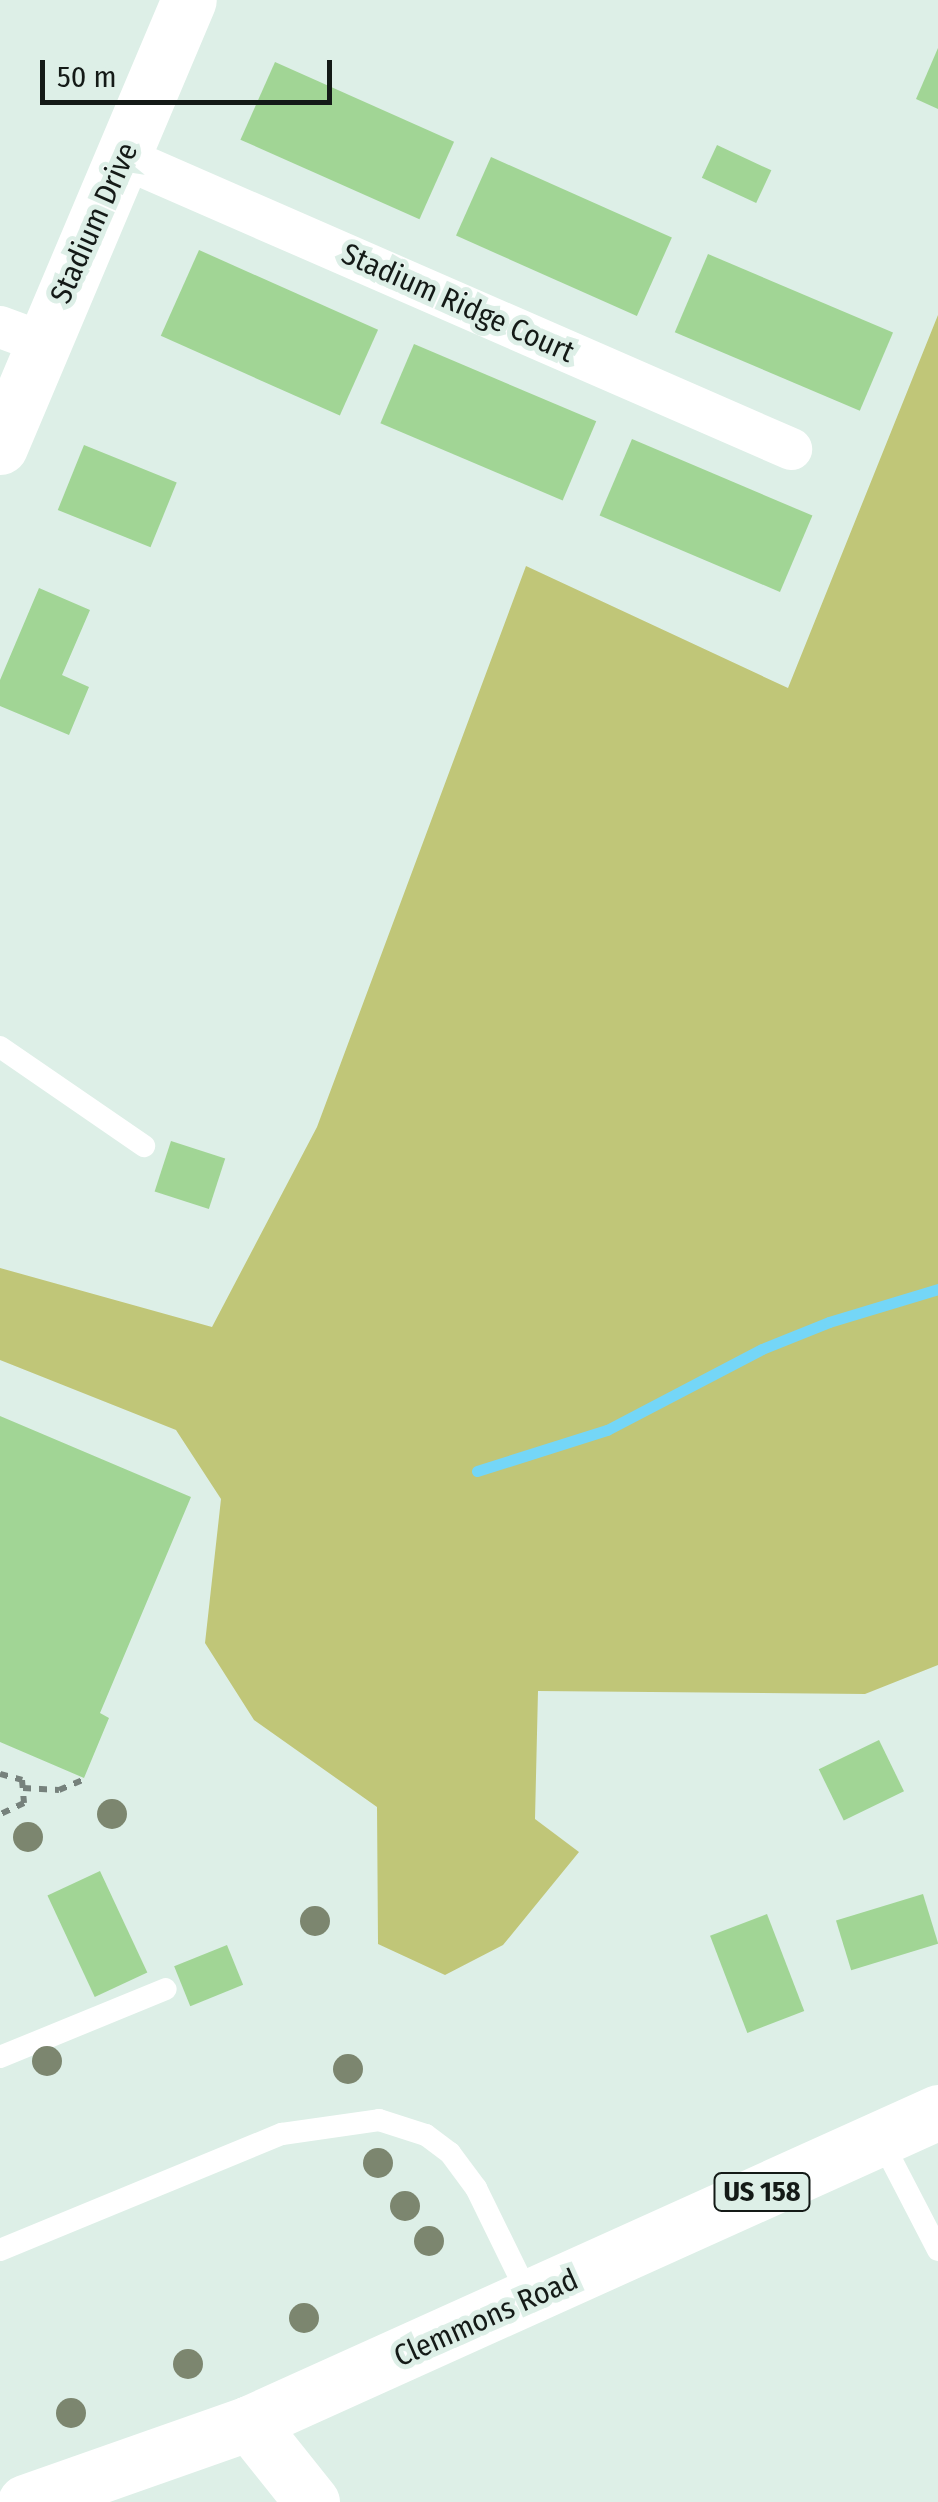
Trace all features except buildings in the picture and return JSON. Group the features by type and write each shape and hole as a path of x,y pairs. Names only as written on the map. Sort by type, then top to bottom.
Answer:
{"main road":[{"name":"Stadium Drive","path":"0,447 21,334 124,158 189,0"},
{"name":"Clemmons Road","path":"25,2502 250,2423 938,2112"},
{"path":"250,2423 263,2502"},
{"path":"250,2423 312,2502"}],"street":[{"name":"Stadium Ridge Court","path":"124,158 792,449"}],"lane":[{"path":"0,1047 144,1146"},
{"path":"0,2057 166,1989"},
{"path":"0,2250 282,2134 379,2120 416,2130 450,2154 476,2188 530,2298"},
{"path":"880,2138 938,2250"}],"path":[{"path":"0,1774 22,1780 24,1803 0,1814"},
{"path":"23,1788 69,1789 82,1780"}],"green space":[{"path":"938,315 938,1665 865,1694 538,1691 535,1819 579,1852 503,1945 445,1975 378,1944 377,1807 254,1720 205,1643 221,1499 176,1430 0,1360 0,1268 212,1327 317,1127 526,566 788,688"}],"waterway":[{"path":"477,1471 607,1430 762,1349 829,1322 938,1289"}]}
